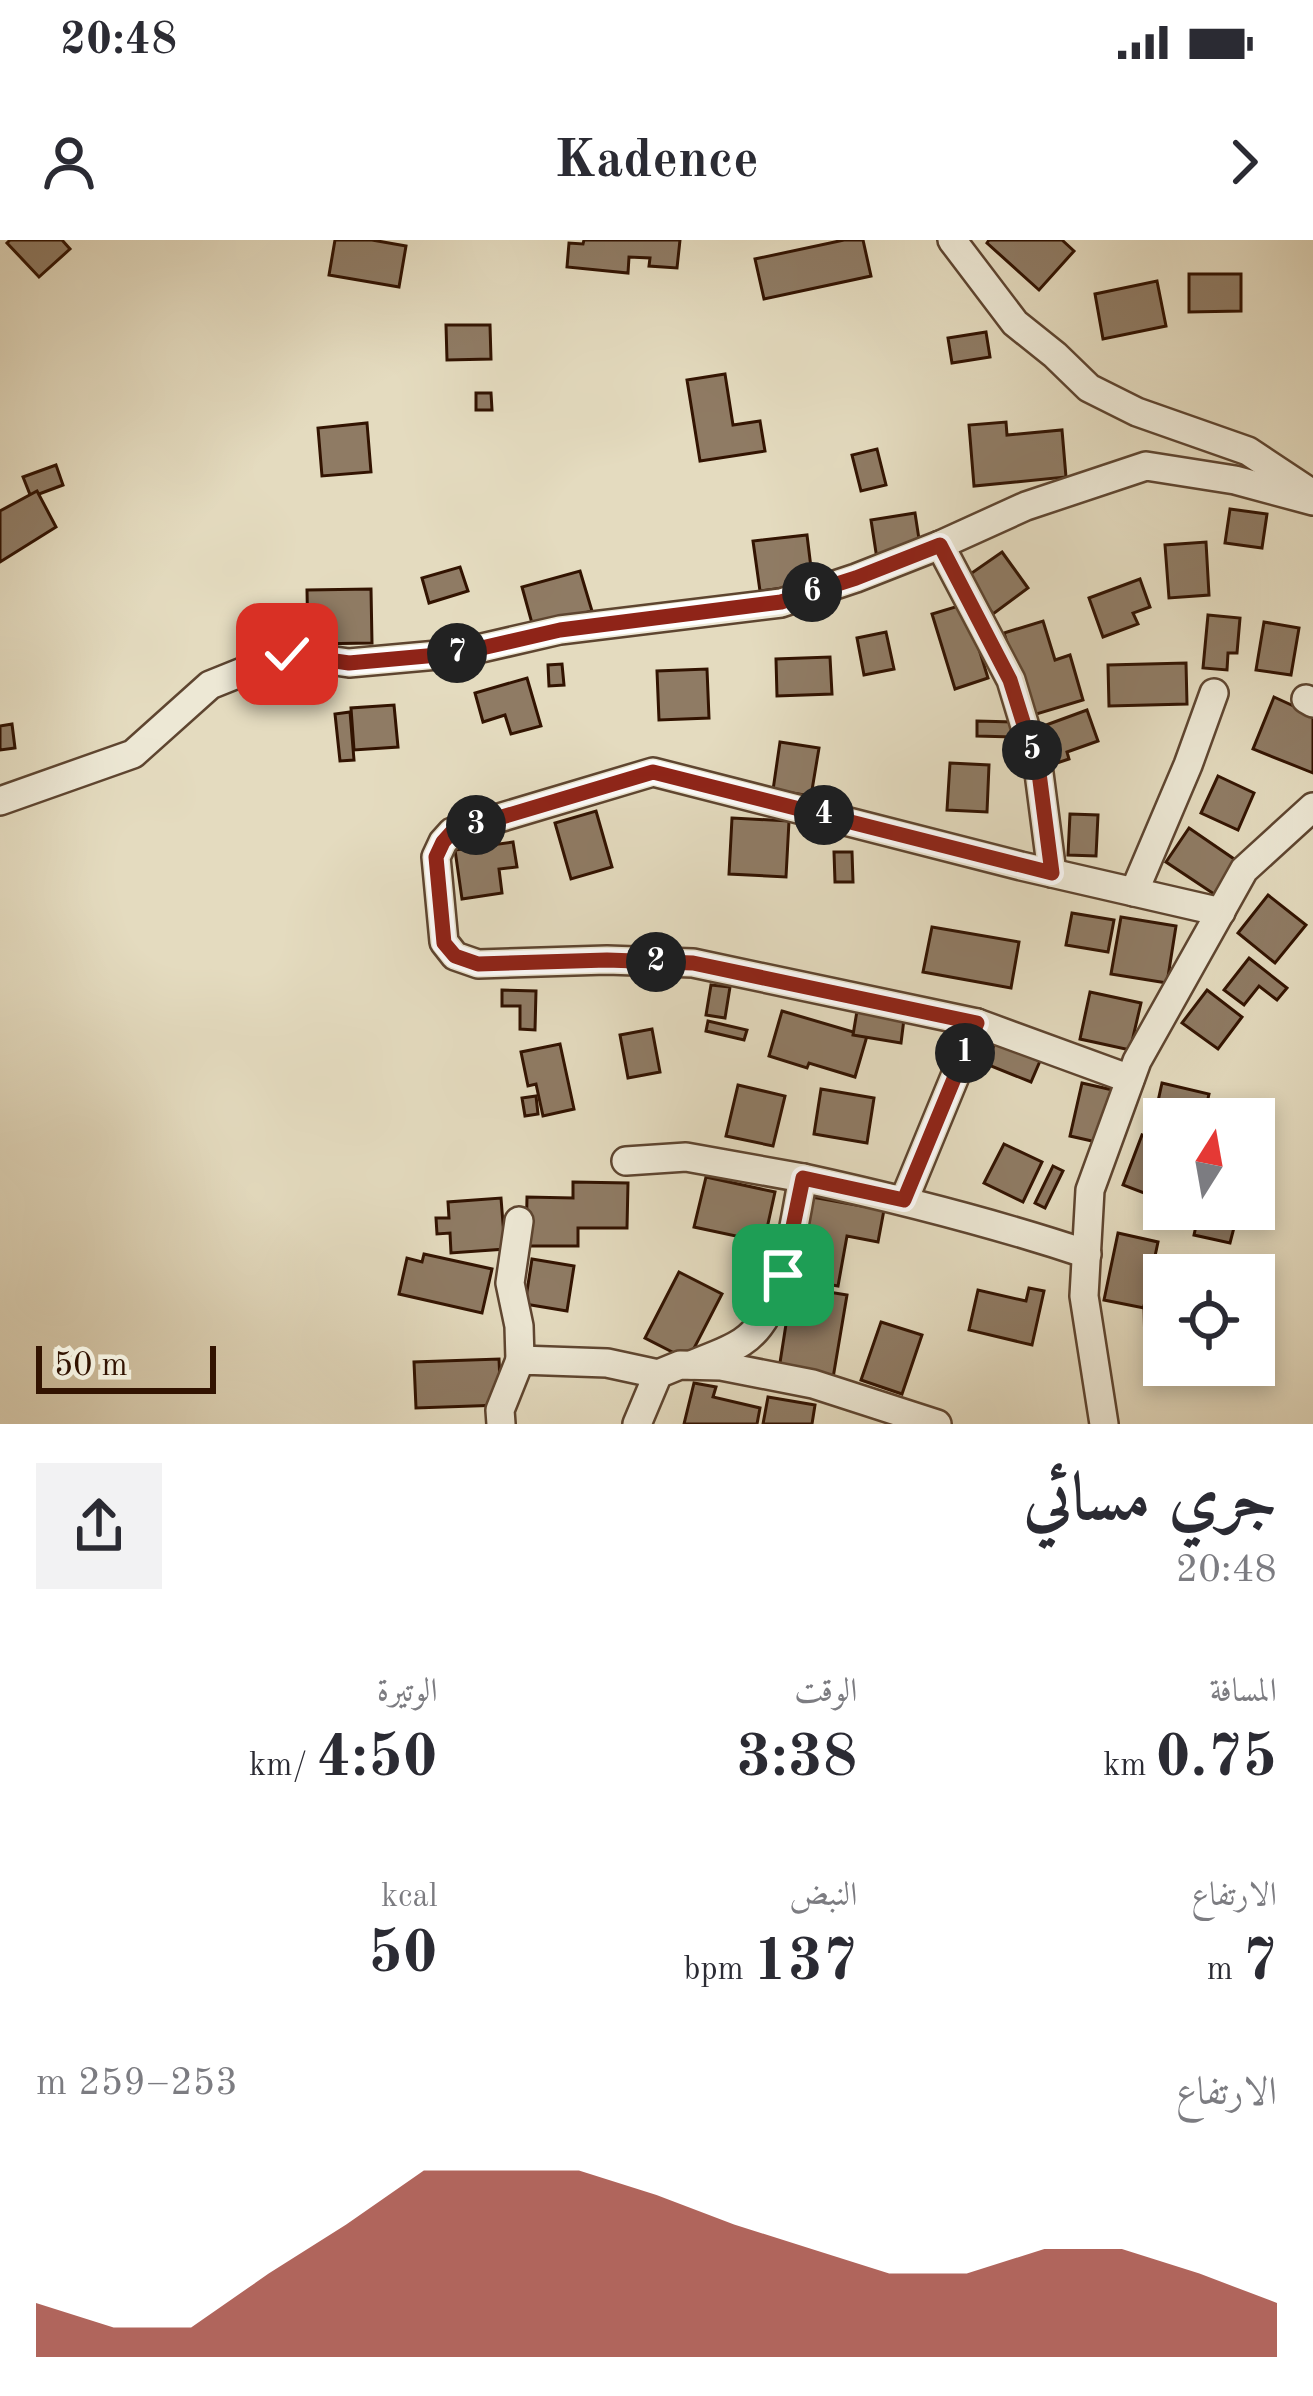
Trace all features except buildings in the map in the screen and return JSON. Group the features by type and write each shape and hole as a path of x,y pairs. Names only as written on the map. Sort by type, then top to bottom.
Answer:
{"street":[{"path":"952,240 1015,323 1089,388 1137,412 1248,451 1313,498"},
{"path":"0,800 133,754 210,685 287,654 349,663 460,653 560,630 781,602 940,545 1025,506 1146,466 1313,498"},
{"path":"940,545 1010,680 1039,773 1052,873"},
{"path":"1133,892 1214,693"},
{"path":"1130,1079 977,1023 693,963 478,964 455,956 444,943 436,857 452,832 653,772 1221,912"},
{"path":"1104,1424 1084,1296 1090,1190 1137,1060 1244,870 1313,807"},
{"path":"904,1200 977,1023"},
{"path":"626,1161 686,1157 803,1178 904,1200 1087,1254"},
{"path":"691,1365 745,1341 767,1315 783,1275 803,1178"},
{"path":"501,1424 500,1409 520,1360 510,1283 519,1220"},
{"path":"520,1360 608,1364 658,1374 680,1365 722,1366 814,1384 937,1424"},
{"path":"637,1424 658,1374"}],"route":[{"path":"287,654 349,663 460,653 560,630 781,602 940,545 1010,680 1039,773 1052,873 653,772 452,832 436,857 444,943 455,956 478,964 693,963 977,1023 904,1200 803,1178 783,1275"}]}
